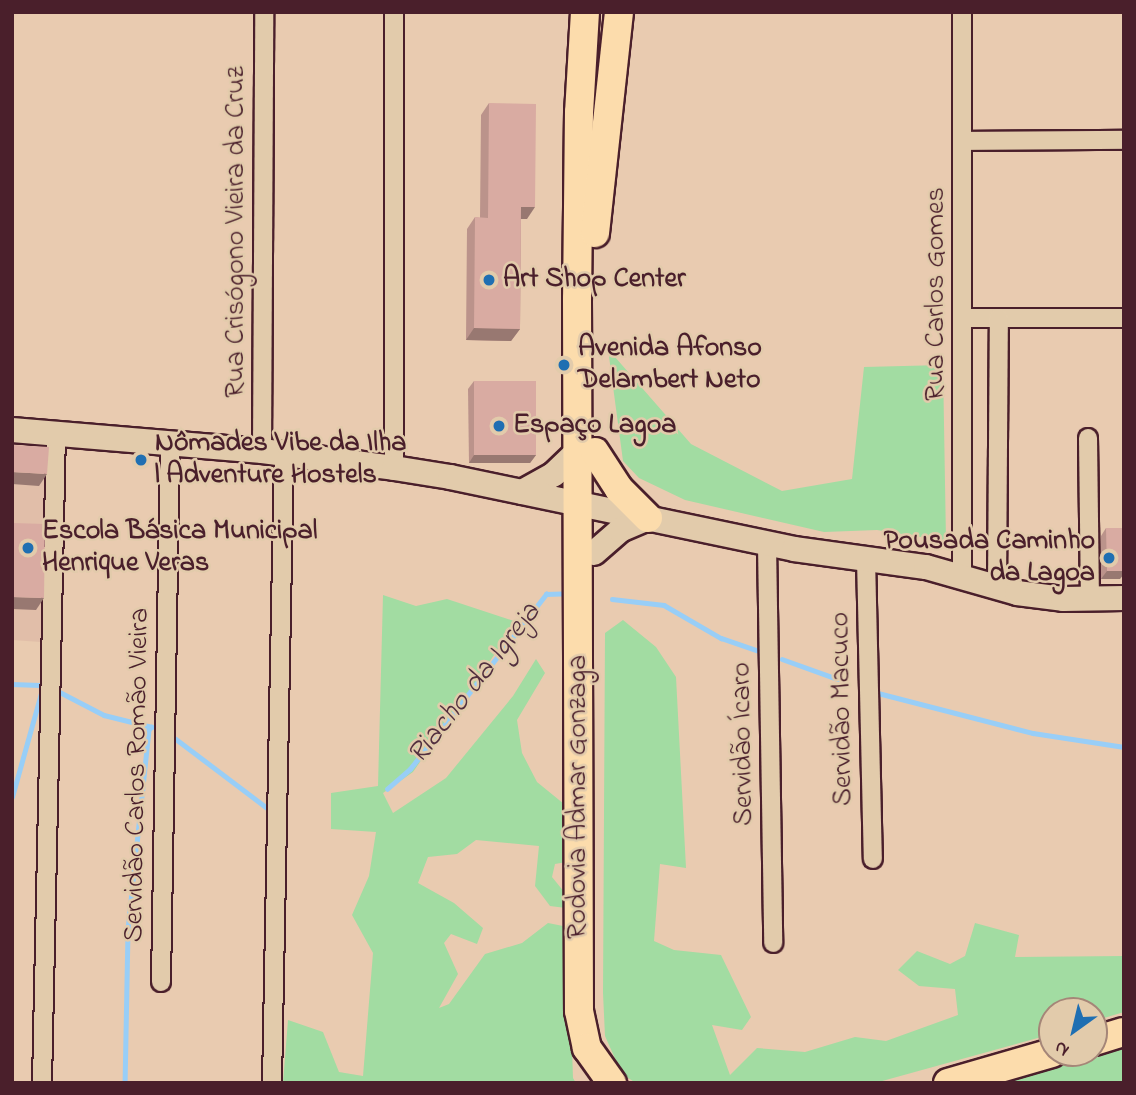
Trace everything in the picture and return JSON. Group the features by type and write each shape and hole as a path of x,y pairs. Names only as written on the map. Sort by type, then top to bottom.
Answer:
{"main road":[{"path":"619,12 595,227 586,452 648,518"},
{"path":"585,18 617,45"},
{"path":"585,18 578,153 586,505"},
{"name":"Rodovia Admar Gonzaga","path":"586,505 594,553 596,1023 600,1052 613,1083"},
{"name":"Rodovia Admar Gonzaga","path":"586,505 579,1011 587,1048 613,1083"},
{"path":"948,1083 1038,1057"}],"street":[{"name":"Rua Crisógono Vieira da Cruz","path":"264,12 273,453 272,1083"},
{"path":"394,12 394,468"},
{"name":"Rua Carlos Gomes","path":"962,12 962,577"},
{"path":"963,141 1124,140"},
{"path":"964,318 1124,318"},
{"path":"997,588 999,318"},
{"path":"12,430 273,453 394,468 767,544 917,565 997,588 1038,596 1124,598"},
{"path":"42,1083 56,433"},
{"path":"1087,438 1090,599"},
{"name":"Servidão Carlos Romão Vieira","path":"161,982 170,443"},
{"path":"522,492 586,452"},
{"path":"594,553 620,530 648,518"},
{"name":"Servidão Ícaro","path":"767,544 773,943"},
{"name":"Servidão Macuco","path":"866,558 873,859"}],"shaded area":[{"name":"Escola Básica Municipal Henrique Veras","path":"12,453 45,456 41,642 12,640"}],"green space":[{"path":"608,349 691,444 782,491 852,479 864,367 943,365 946,541 877,530 824,532 685,500 639,478 623,461"},
{"path":"383,595 416,606 447,599 517,622 413,772 383,793 393,813 446,778 513,696 536,659 545,673 517,720 522,753 537,782 564,804 569,823 572,861 555,864 552,877 565,893 566,908 550,906 535,886 539,846 476,840 457,854 428,857 418,883 454,903 483,928 477,944 451,934 444,943 458,974 439,1008 449,1004 485,954 522,943 548,923 568,927 573,1078 576,1083 283,1083 288,1020 323,1032 339,1072 363,1076 373,953 352,915 369,876 376,832 331,829 331,793 378,786"},
{"path":"623,620 656,647 676,677 686,868 660,864 654,941 674,950 721,955 751,1017 742,1030 712,1025 730,1075 757,1048 805,1052 855,1037 886,1041 958,1015 955,989 919,986 898,970 917,951 950,964 965,956 975,923 1019,935 1015,957 1124,956 1124,1012 1108,1017 1108,997 1038,997 1038,1038 875,1083 636,1083 622,1074 605,1036 603,993 605,633"},
{"path":"1124,1045 1124,1083 986,1083 1040,1067 1108,1067 1108,1049"}],"building":[{"path":"489,103 536,104 535,207 521,207 520,329 474,328 475,217 488,218"},
{"name":"Espaço Lagoa","path":"474,381 536,381 536,455 474,455"},
{"path":"12,445 49,447 47,474 12,472"},
{"path":"12,523 45,524 44,598 12,597"},
{"path":"1106,528 1124,528 1124,571 1107,571"}],"waterway":[{"name":"Riacho da Igreja","path":"387,789 410,769 546,594 569,593"},
{"name":"Riacho da Igreja","path":"612,599 664,605 721,638 756,650"},
{"name":"Riacho da Igreja","path":"782,659 838,679"},
{"name":"Riacho da Igreja","path":"12,684 46,685"},
{"path":"12,797 43,686"},
{"path":"54,689 104,715 152,727 149,730 128,931 125,1083"},
{"name":"Riacho da Igreja","path":"878,693 1033,733 1124,747"},
{"name":"Riacho da Igreja","path":"176,739 266,807"}],"place":[{"name":"Art Shop Center","path":"489,280"},
{"name":"Avenida Afonso Delambert Neto","path":"564,365"},
{"name":"Espaço Lagoa","path":"499,426"},
{"name":"Nômades Vibe da Ilha | Adventure Hostels","path":"141,460"},
{"name":"Escola Básica Municipal Henrique Veras","path":"28,548"},
{"name":"Pousada Caminho da Lagoa","path":"1109,558"}]}
